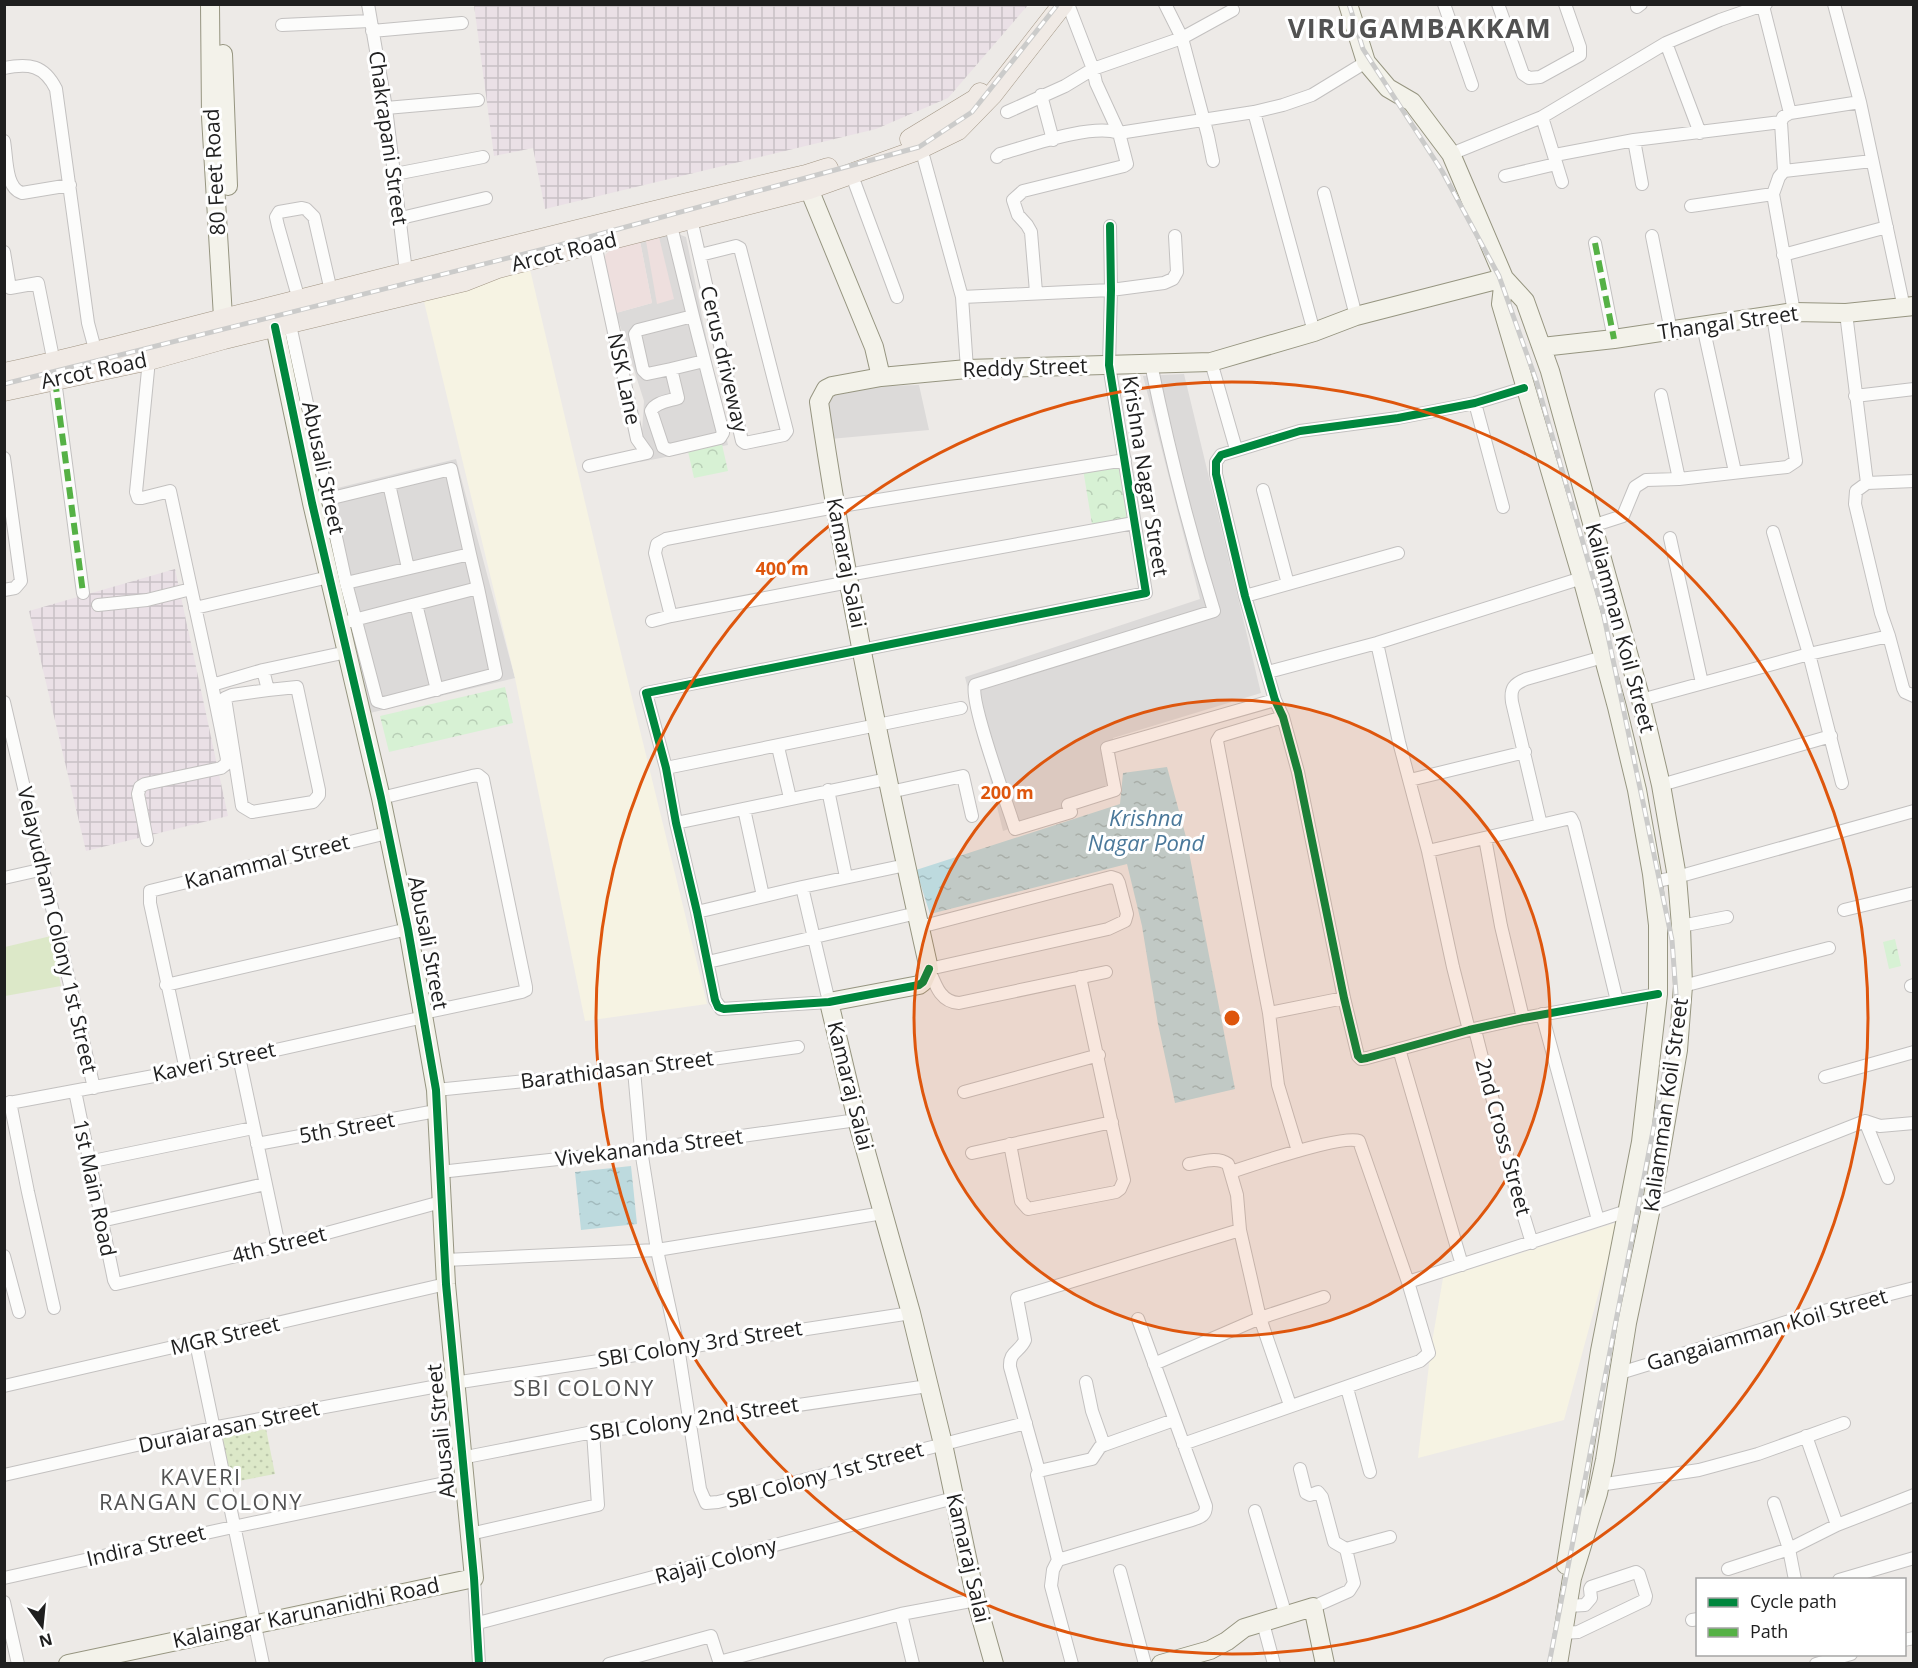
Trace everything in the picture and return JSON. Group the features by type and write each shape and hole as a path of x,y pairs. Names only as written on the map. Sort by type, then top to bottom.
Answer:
{"main road":[{"name":"Arcot Road","path":"4,391 96,353 228,318 297,294 406,272 663,207 806,176 899,144 927,130 954,123 976,99 1047,4"},
{"name":"Arcot Road","path":"4,373 54,371 149,360 231,337 465,281 498,268 809,189 921,148 992,95 1065,4"}],"street":[{"name":"80 Feet Road","path":"210,4 211,117 231,337"},
{"name":"80 Feet Road","path":"221,4 228,318"},
{"name":"Chakrapani Street","path":"368,4 386,108 406,272"},
{"path":"1036,292 1031,232 1018,215 1013,200 1023,191 1127,164 1119,133 1096,83 1093,69 1065,4"},
{"path":"1165,4 1182,38 1213,161"},
{"name":"Kaliamman Koil Street","path":"1348,4 1366,62 1388,88 1412,102 1451,154 1504,278 1525,301 1542,347 1641,700 1661,785 1677,877 1682,926 1683,986 1678,1050 1652,1205 1599,1485 1572,1578 1558,1664"},
{"path":"1444,4 1472,85"},
{"path":"1500,5 1524,74 1533,78 1540,77 1580,55 1580,47 1565,4"},
{"path":"1834,4 1860,102 1887,227 1909,307"},
{"path":"1451,154 1542,117 1666,43 1720,20 1765,5 1785,118 1784,171 1779,177 1773,194 1794,312"},
{"path":"1007,112 1065,86 1093,69 1182,38 1233,10"},
{"path":"282,26 462,23"},
{"path":"1666,43 1700,133"},
{"path":"997,157 1000,154 1053,140 1101,130 1119,133 1254,112 1312,95 1366,62"},
{"path":"4,68 34,67 48,75 54,84 88,323 96,353"},
{"path":"1041,96 1053,140"},
{"path":"386,108 478,100"},
{"path":"1505,176 1555,160 1634,141 1700,133 1860,102"},
{"path":"1254,112 1314,332"},
{"path":"1542,117 1562,182"},
{"path":"4,141 11,185 16,191 22,193 70,185"},
{"path":"1634,141 1642,184"},
{"path":"921,148 962,297 967,369"},
{"path":"395,174 483,157"},
{"path":"1784,171 1872,160"},
{"path":"851,173 897,297"},
{"path":"809,189 874,347 881,377"},
{"path":"1324,193 1356,316"},
{"path":"1691,206 1773,194"},
{"path":"401,218 486,198"},
{"path":"297,294 276,218 279,212 303,208 314,217 330,287"},
{"name":"Cerus driveway","path":"691,219 742,441 746,443 784,435 787,431 738,247 700,255"},
{"path":"671,225 722,436 669,450 663,447 651,411 655,405 678,398 671,369"},
{"name":"Krishna Nagar Street","path":"862,649 1146,593 1109,364 1110,226"},
{"path":"1783,255 1887,227"},
{"path":"962,297 1111,290 1157,285 1173,279 1177,272 1175,236"},
{"path":"1652,236 1671,331"},
{"path":"1595,243 1614,339"},
{"name":"NSK Lane","path":"589,466 646,453 637,439 595,244"},
{"path":"4,252 7,288 38,284 54,371 83,593"},
{"name":"Kaliamman Koil Street","path":"1504,278 1501,304 1582,578 1637,790 1658,925 1658,994 1641,1142 1600,1351 1549,1664"},
{"name":"Reddy Street","path":"881,377 967,369 1211,362 1314,332 1356,316 1504,278"},
{"name":"Thangal Street","path":"1542,347 1614,339 1794,312 1846,313 1909,307"},
{"path":"1846,313 1867,483"},
{"path":"693,316 638,330 636,334 643,370 646,374 704,361"},
{"path":"1592,526 1623,516 1635,487 1646,480 1678,479 1787,466 1796,461 1773,316"},
{"path":"282,326 328,500 346,583 348,622 376,700 378,703 384,703 496,674 451,469 328,500"},
{"name":"Abusali Street","path":"282,326 329,577 348,622 346,652 381,798 408,929 436,1090 446,1284 474,1578"},
{"path":"1703,326 1735,472"},
{"path":"147,840 138,794 140,787 221,768 226,764 227,759 170,491 142,498 138,498 136,492 149,360"},
{"path":"1211,362 1236,449"},
{"path":"1151,364 1177,477 1214,611 975,685 973,688 977,706 1015,829 1071,812 1068,805 1115,790 1107,748 1275,700"},
{"name":"Kamaraj Salai","path":"881,377 832,386 821,396 819,402 835,507 888,785 933,968 919,985 829,1002 858,1120 911,1313 943,1444 976,1600 994,1664"},
{"path":"1524,388 1475,403 1398,418 1300,431 1221,455 1216,462 1215,474 1245,596 1298,772 1344,998 1356,1051 1361,1059 1523,1018 1658,994"},
{"path":"1855,396 1914,388"},
{"path":"1660,395 1678,479"},
{"path":"1475,403 1503,507"},
{"path":"4,458 21,581 15,588 4,590"},
{"path":"670,616 655,553 655,548 662,541 835,507 1125,460"},
{"path":"1914,481 1867,483 1856,491 1855,504 1881,613 1903,688 1905,692 1914,696"},
{"path":"389,484 408,568"},
{"path":"1263,490 1288,584"},
{"path":"652,621 848,578 1134,523"},
{"path":"1773,532 1809,654 1842,783"},
{"path":"1670,538 1702,683"},
{"path":"1245,596 1398,553"},
{"path":"346,583 470,554"},
{"path":"195,608 329,577"},
{"path":"1268,672 1377,643 1582,578"},
{"path":"348,622 478,588"},
{"path":"98,605 147,600 191,589"},
{"path":"416,604 437,690"},
{"path":"1641,700 1809,654 1889,636"},
{"name":"2nd Cross Street","path":"1377,643 1442,918 1532,1243"},
{"path":"802,887 829,1002 724,1010 716,1004 666,768 646,693 862,649"},
{"path":"212,686 263,670 346,652"},
{"path":"1541,825 1511,694 1512,688 1526,679 1602,657"},
{"path":"263,670 268,690"},
{"path":"297,687 320,790 313,802 252,812 242,806 225,698 268,690 297,687"},
{"name":"Velayudham Colony 1st Street","path":"4,702 94,1088"},
{"path":"666,768 961,708"},
{"path":"1283,717 1220,736 1217,741 1269,1012 1278,1085 1298,1151"},
{"path":"1661,785 1831,736"},
{"path":"778,747 790,798"},
{"path":"1410,780 1525,752"},
{"name":"Kaveri Street","path":"7,1103 186,1070 524,992 526,989 483,779 475,775 381,798"},
{"path":"676,823 828,790 963,776 972,816"},
{"path":"828,790 846,877"},
{"path":"744,809 763,896"},
{"path":"1653,882 1914,811"},
{"path":"1428,851 1571,819 1617,1001"},
{"name":"Kanammal Street","path":"166,985 150,891 387,833"},
{"path":"1485,838 1501,926 1523,1018"},
{"path":"697,912 906,865"},
{"path":"4,878 44,868"},
{"path":"708,962 813,936 921,922 1111,877 1117,879 1119,883 1127,914 1125,921 1108,929 933,968 937,990 954,1003 1106,972"},
{"path":"1844,910 1914,893"},
{"path":"1682,926 1727,917"},
{"path":"186,1070 166,985 408,929"},
{"path":"1683,986 1829,948"},
{"path":"1010,1144 1021,1201 1028,1209 1116,1192 1124,1180 1099,1055 1080,977"},
{"path":"1269,1012 1344,998"},
{"path":"1542,1014 1598,1220"},
{"name":"Barathidasan Street","path":"436,1090 634,1070 798,1047"},
{"path":"1399,1049 1462,1266"},
{"path":"1825,1077 1914,1052"},
{"path":"964,1092 1099,1055"},
{"path":"239,1057 279,1246"},
{"path":"634,1070 641,1150 657,1250 678,1347 689,1421"},
{"name":"1st Main Road","path":"75,1091 88,1162 116,1284"},
{"path":"7,1103 54,1308"},
{"name":"5th Street","path":"257,1144 436,1111"},
{"name":"Vivekananda Street","path":"440,1172 641,1150 858,1120"},
{"path":"1865,1121 1888,1178"},
{"path":"1652,1205 1865,1121 1880,1126 1914,1123"},
{"path":"972,1153 1113,1122"},
{"path":"88,1162 253,1128"},
{"path":"1183,1444 1420,1361 1429,1353 1408,1282 1359,1141 1349,1139 1298,1151 1231,1172"},
{"path":"1189,1164 1221,1160 1228,1164 1237,1195 1240,1230 1260,1318 1290,1405"},
{"path":"101,1221 265,1184"},
{"name":"4th Street","path":"116,1284 279,1246 441,1202"},
{"path":"1408,1282 1627,1211"},
{"path":"445,1260 657,1250 883,1213"},
{"path":"1072,1664 1051,1586 1053,1570 1058,1560 1037,1475 1039,1472 1010,1367 1012,1354 1023,1346 1025,1340 1017,1298 1240,1230"},
{"path":"4,1256 19,1312"},
{"name":"MGR Street","path":"4,1386 446,1284"},
{"name":"Gangaiamman Koil Street","path":"1620,1373 1816,1313 1914,1288"},
{"path":"1154,1364 1260,1318 1324,1297"},
{"name":"SBI Colony 3rd Street","path":"454,1383 911,1313"},
{"path":"1058,1560 1198,1518 1206,1511 1138,1319"},
{"path":"196,1343 263,1664"},
{"path":"1086,1382 1092,1411 1104,1444"},
{"name":"Duraiarasan Street","path":"4,1475 212,1428 454,1383"},
{"name":"SBI Colony 2nd Street","path":"461,1458 593,1432 689,1421 928,1386"},
{"path":"1347,1388 1370,1472"},
{"path":"1039,1472 1092,1459 1104,1444 1174,1420"},
{"name":"SBI Colony 1st Street","path":"689,1421 700,1489 706,1503 718,1502 1026,1423"},
{"path":"1599,1485 1699,1470 1758,1454 1844,1423"},
{"path":"470,1534 598,1505 593,1432"},
{"path":"1806,1436 1837,1525"},
{"path":"1161,1664 1199,1658 1244,1628 1313,1607 1352,1588 1354,1583 1346,1549 1334,1542 1320,1494 1318,1492 1310,1495 1306,1493 1300,1468"},
{"name":"Indira Street","path":"4,1578 464,1479"},
{"path":"1728,1569 1789,1549 1837,1525 1914,1495"},
{"name":"Rajaji Colony","path":"477,1623 954,1498"},
{"path":"1774,1503 1789,1549 1795,1578"},
{"path":"1255,1511 1286,1616"},
{"path":"1346,1549 1390,1536"},
{"path":"1846,1578 1914,1558"},
{"path":"1120,1571 1145,1664"},
{"path":"1563,1633 1578,1632 1645,1600 1646,1596 1636,1572 1592,1587 1590,1589 1591,1598 1584,1606 1568,1606"},
{"path":"474,1578 479,1664"},
{"name":"Kalaingar Karunanidhi Road","path":"68,1664 474,1578"},
{"path":"609,1664 711,1636 719,1663 901,1614 976,1600"},
{"path":"4,1602 18,1664"},
{"path":"1313,1607 1324,1664"},
{"path":"901,1614 913,1664"},
{"path":"1263,1623 1274,1664"},
{"path":"1817,1663 1843,1656"}],"shaded area":[{"path":"474,4 1028,5 948,98 876,129 545,209 533,148 494,156"},
{"path":"665,229 686,237 728,445 640,462 644,401 616,313 652,303 640,241"},
{"path":"659,237 674,299 657,304 646,241"},
{"path":"640,241 652,303 616,313 604,259 606,254 617,245"},
{"path":"528,261 707,1004 585,1021 515,678 420,285"},
{"path":"1184,374 1261,693 1113,738 1121,792 1003,831 965,677 1200,599 1143,376"},
{"path":"919,385 929,430 830,439 827,388"},
{"path":"456,459 515,678 370,713 317,493"},
{"path":"175,569 228,816 86,851 29,611"},
{"path":"1618,1222 1564,1420 1418,1458 1431,1348 1443,1278"}],"green space":[{"path":"721,440 728,471 694,478 687,447"},
{"path":"1118,463 1127,518 1092,524 1083,469"},
{"path":"505,687 513,723 389,752 380,716"},
{"path":"51,936 61,986 5,996 5,947"},
{"path":"1895,939 1901,966 1889,969 1883,942"},
{"path":"266,1429 275,1474 228,1483 219,1438"}],"water":[{"name":"Krishna Nagar Pond","path":"1167,767 1186,837 1235,1089 1175,1103 1158,1024 1142,926 1127,864 930,914 916,870 1120,804 1123,773"},
{"path":"631,1166 637,1224 581,1230 575,1172"}],"railway":[{"path":"4,384 556,246 919,147 972,112 1058,4"},
{"path":"1349,4 1363,49 1442,171 1499,276 1536,380 1603,612 1672,940 1677,1008 1549,1664"}],"marked path":[{"path":"1595,243 1614,339"},
{"path":"55,380 83,593"}],"cycle path":[{"path":"929,969 923,982 919,985 829,1002 724,1009 718,1007 676,823 666,768 646,693 1146,593 1109,365 1110,226"},
{"path":"275,327 312,503 381,798 408,929 436,1090 446,1284 474,1578 479,1664"},
{"path":"1524,388 1475,403 1398,418 1300,431 1221,455 1216,462 1216,474 1245,596 1298,772 1358,1056 1361,1059 1367,1058 1523,1018 1658,994"}],"district":[{"name":"VIRUGAMBAKKAM","path":"1420,29"},
{"name":"SBI COLONY","path":"584,1388"},
{"name":"KAVERI RANGAN COLONY","path":"201,1490"}]}
